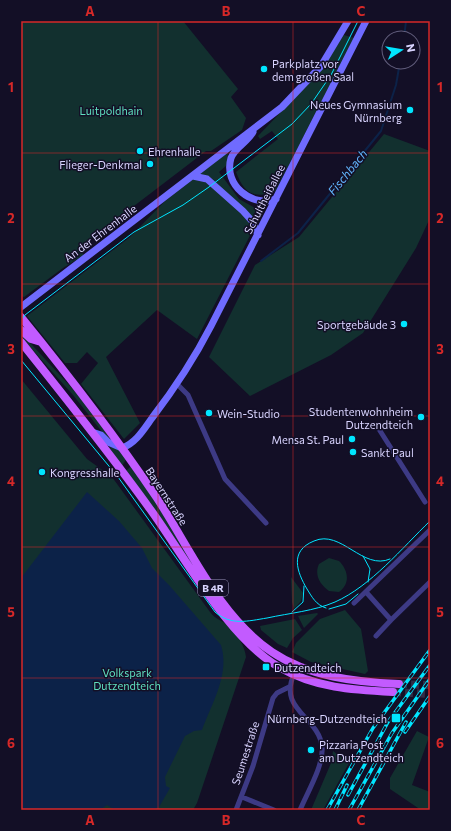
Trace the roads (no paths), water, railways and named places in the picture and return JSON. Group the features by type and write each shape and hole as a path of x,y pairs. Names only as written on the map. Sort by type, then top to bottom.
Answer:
{"main road":[{"path":"193,176 254,130 282,107 309,81 334,46 348,21"},
{"name":"Schultheißallee","path":"122,448 128,446 136,438 178,384 198,352 366,21"},
{"path":"254,130 249,139 233,155 230,165 232,176 238,188 249,198 266,202 276,199"},
{"path":"193,176 207,180 243,211 252,221 258,235"},
{"name":"An der Ehrenhalle","path":"21,307 193,176"},
{"name":"Bayernstraße","path":"21,317 122,448 163,508 198,566 237,619 263,645 277,655 298,665"},
{"name":"B 4R","path":"21,330 30,339 42,343"},
{"name":"Bayernstraße","path":"21,342 145,502 202,585 232,624 261,654 293,675"},
{"path":"92,432 102,435 108,442 122,448"},
{"name":"B 4R","path":"298,665 346,679 399,684"},
{"name":"B 4R","path":"293,675 318,684 340,688 393,692"}],"street":[{"path":"178,384 188,395 225,479 266,523"},
{"path":"377,426 425,502"},
{"path":"354,603 430,530"},
{"path":"376,636 430,582"},
{"path":"366,592 391,620"},
{"path":"298,665 289,687 293,701 319,737 322,748 320,763 300,810"},
{"name":"Seumestraße","path":"236,810 253,766 273,698 277,693 289,687"},
{"path":"242,797 274,810"}],"water":[{"name":"Volkspark Dutzendteich","path":"87,492 119,521 142,548 152,568 169,585 221,645 223,656 222,678 202,730 194,731 185,736 165,777 166,786 170,788 159,807 153,810 115,810 107,805 100,810 21,810 21,578"}],"waterway":[{"name":"Fischbach","path":"405,30 406,21"},
{"name":"Fischbach","path":"261,261 298,233 381,131 396,85 399,70"}],"tunnel":[{"path":"399,684 430,685"},
{"path":"393,692 430,694"}],"tram line":[{"path":"21,320 25,315 134,232 183,205 292,124 311,104 331,75 358,21"},
{"path":"21,360 118,477 215,612 227,619 233,621 253,620 310,610 335,602 361,586 386,566 430,521"},
{"path":"326,608 315,600 300,576 297,562 298,556 306,545 314,541 324,539 333,540 371,560 380,561 390,559"},
{"path":"363,556 370,569 368,582"},
{"path":"292,612 303,602 304,586"},
{"path":"329,609 346,604 358,594"}],"railway":[{"path":"327,810 373,728 430,650"},
{"path":"348,795 388,722 430,665"},
{"path":"349,810 392,733 430,679"},
{"path":"405,732 430,696"},
{"path":"358,810 406,722"},
{"path":"335,810 347,785"}],"place":[{"name":"Parkplatz vor dem großen Saal","path":"264,69"},
{"name":"Neues Gymnasium Nürnberg","path":"410,110"},
{"name":"Ehrenhalle","path":"140,151"},
{"name":"Flieger-Denkmal","path":"150,164"},
{"name":"Sportgebäude 3","path":"404,324"},
{"name":"Wein-Studio","path":"209,413"},
{"name":"Studentenwohnheim Dutzendteich","path":"421,417"},
{"name":"Mensa St. Paul","path":"352,439"},
{"name":"Sankt Paul","path":"353,452"},
{"name":"Kongresshalle","path":"42,472"},
{"name":"Dutzendteich","path":"266,667"},
{"name":"Nürnberg-Dutzendteich","path":"396,718"},
{"name":"Pizzaria Post am Dutzendteich","path":"311,750"}],"park label":[{"name":"Luitpoldhain","path":"111,110"}]}
